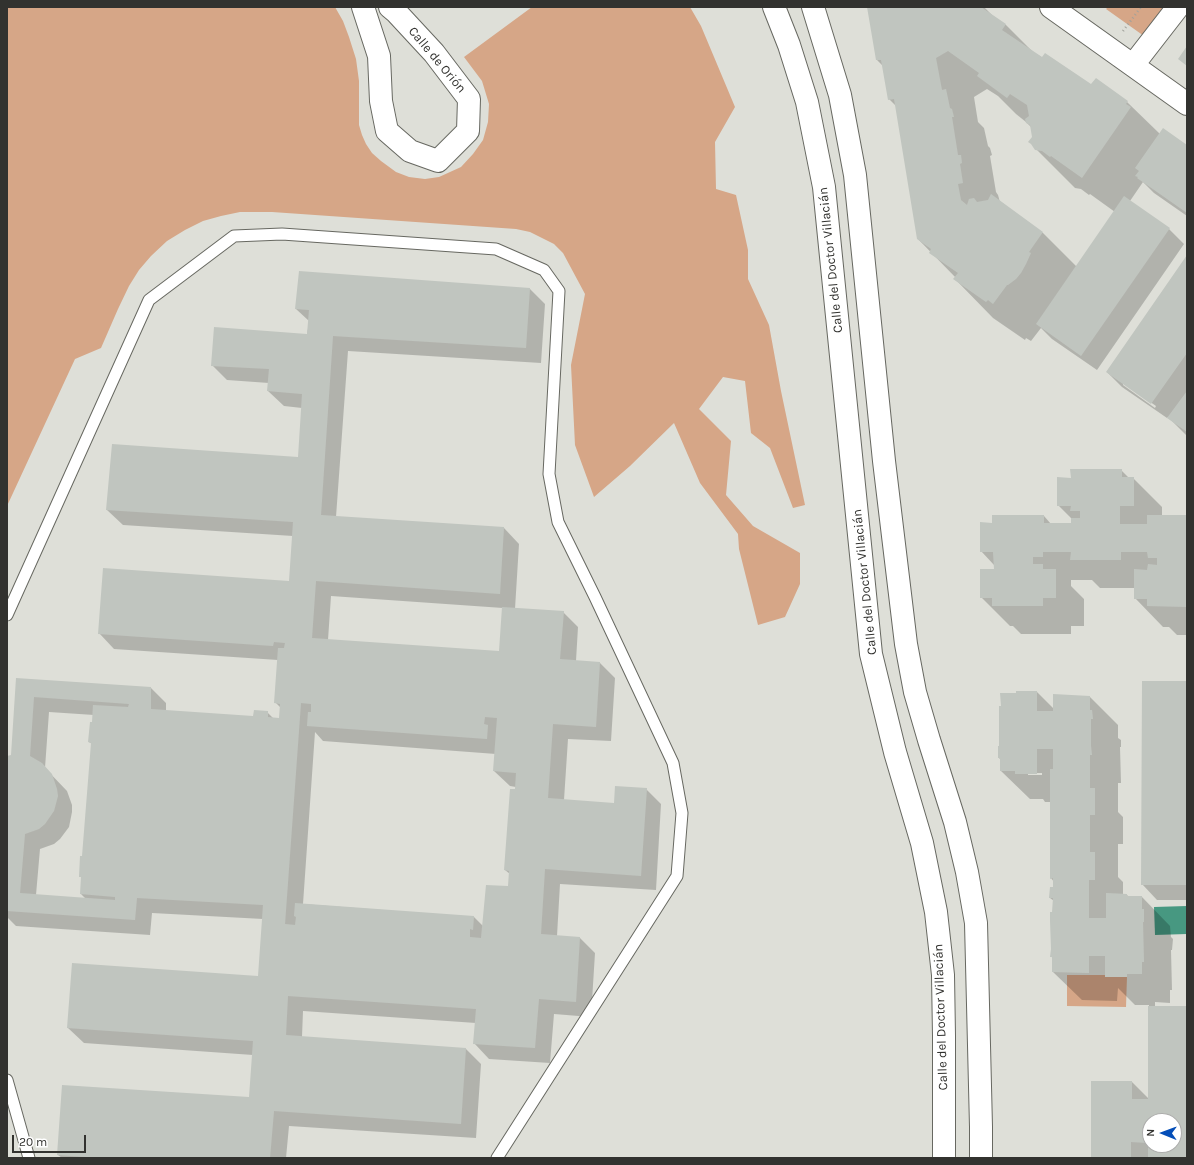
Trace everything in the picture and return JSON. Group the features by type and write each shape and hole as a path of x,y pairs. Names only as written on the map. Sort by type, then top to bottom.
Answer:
{"street":[{"name":"Calle de Orión","path":"363,7 379,56 381,101 387,131 410,151 438,161 468,132 469,100 434,53 390,7"},
{"name":"Calle del Doctor Villacián","path":"774,7 789,45 807,102 824,187 871,654 895,752 922,843 936,912 942,975 944,1036 944,1158"},
{"path":"813,7 840,95 855,175 884,461 906,644 915,692 955,822 967,872 976,923 981,1158"},
{"path":"1051,7 1187,104"},
{"path":"1133,66 1178,7"}],"lane":[{"path":"7,615 149,300 234,236 282,234 496,249 544,270 559,291 549,474 558,522 673,763 682,813 678,876 497,1158"},
{"path":"7,1080 29,1158"}],"path":[{"path":"1110,50 1141,7"}],"shaded area":[{"path":"7,7 335,7 343,21 356,59 359,81 359,125 366,144 372,153 396,172 409,177 425,179 439,177 461,167 483,140 488,122 489,104 482,81 464,57 532,7 690,7 701,26 735,107 715,142 716,189 736,195 748,250 748,279 769,325 805,505 793,508 770,448 751,433 745,381 723,377 699,409 731,441 726,495 753,526 800,553 800,584 785,617 758,625 739,549 738,534 700,483 674,423 630,466 594,497 575,445 571,365 585,294 563,253 554,244 530,232 516,229 272,212 240,212 203,221 185,230 167,241 139,270 129,286 101,348 75,359 7,506"},
{"path":"1108,7 1175,7 1151,41 1106,9"},
{"path":"1187,906 1187,934 1155,935 1154,907"},
{"path":"1067,975 1105,975 1127,977 1126,1007 1067,1006"}],"building":[{"path":"867,7 981,7 1006,24 1002,30 1042,57 1045,53 1091,84 1096,78 1128,101 1126,104 1131,107 1082,178 1051,156 1050,157 1042,151 1035,150 1028,142 1032,137 1030,125 1026,123 1025,119 1029,116 1027,105 1010,94 1007,98 977,76 979,73 948,51 936,58 942,90 946,89 950,108 952,109 954,117 952,117 958,155 961,155 962,163 960,164 963,183 958,184 961,200 967,205 969,199 974,198 977,202 988,200 991,194 1043,232 1029,252 1031,253 1021,273 1016,279 1007,285 993,304 988,300 986,302 953,279 958,273 929,253 931,249 917,239 894,99 888,100 881,60 876,60"},
{"path":"1187,46 1187,66 1178,59"},
{"path":"1163,128 1187,145 1187,213 1135,176 1139,171 1135,168"},
{"path":"1124,196 1170,228 1081,356 1036,324"},
{"path":"1187,255 1187,353 1151,404 1106,372"},
{"path":"299,271 530,288 526,348 333,336 321,515 504,527 500,594 316,581 312,638 499,651 502,607 564,611 560,659 600,662 596,727 553,724 548,798 614,803 615,786 647,788 641,876 545,869 541,934 580,937 576,1002 539,999 535,1048 473,1044 476,1009 288,996 286,1035 466,1048 461,1124 274,1111 270,1158 100,1158 57,1155 62,1085 249,1097 253,1041 67,1028 72,963 258,976 263,905 137,898 135,920 7,911 7,756 11,755 16,678 151,687 151,709 253,716 254,710 268,711 268,717 279,718 280,704 274,703 278,648 284,648 285,643 274,642 273,646 98,634 103,568 289,581 293,522 106,510 112,444 298,457 302,394 267,391 269,369 211,366 214,327 307,334 309,310 295,309","holes":["34,697 129,704 128,707 93,705 92,722 90,722 88,742 91,743 82,856 80,856 80,894 115,897 115,900 20,893 25,834 39,829 45,824 54,811 58,796 52,774 42,763 30,756","301,703 311,704 311,712 308,712 307,726 487,739 488,725 484,724 485,717 497,718 493,771 516,773 515,789 510,789 504,870 509,871 508,886 486,885 481,938 470,937 470,929 473,930 474,916 295,903 295,925 285,924"]},
{"path":"1187,391 1187,432 1167,418"},
{"path":"1070,469 1122,469 1122,477 1134,477 1134,506 1120,506 1120,524 1147,524 1147,515 1187,515 1187,607 1147,606 1147,599 1134,599 1134,569 1147,570 1148,564 1157,565 1157,558 1148,558 1147,552 1121,552 1121,560 1070,560 1071,552 1043,552 1043,557 1033,557 1033,564 1043,564 1043,569 1056,569 1056,598 1043,598 1043,606 992,606 992,598 980,598 980,569 994,569 993,552 980,552 980,522 992,523 992,515 1044,515 1044,523 1071,523 1071,518 1080,518 1080,511 1070,511 1071,506 1057,506 1057,477 1071,478"},
{"path":"1142,681 1187,681 1187,885 1141,885"},
{"path":"1016,691 1037,691 1037,711 1053,711 1053,694 1090,696 1090,710 1092,710 1093,719 1091,719 1092,755 1090,755 1090,788 1095,788 1095,815 1090,815 1090,852 1095,852 1095,880 1089,880 1089,918 1106,918 1106,893 1127,894 1127,896 1142,896 1142,909 1144,909 1144,962 1142,962 1142,974 1127,974 1127,977 1105,977 1105,956 1089,956 1089,973 1052,972 1052,957 1050,957 1050,912 1052,912 1053,898 1049,898 1050,887 1053,887 1053,878 1050,879 1050,769 1053,769 1053,749 1037,749 1037,774 1015,774 1015,771 1000,771 998,746 999,706 1001,706 1000,693 1016,693"},
{"path":"1148,1006 1187,1006 1187,1158 1148,1158 1148,1153 1182,1153 1182,1113 1142,1113 1142,1143 1131,1142 1131,1158 1091,1158 1091,1081 1132,1081 1132,1099 1148,1099"}]}
